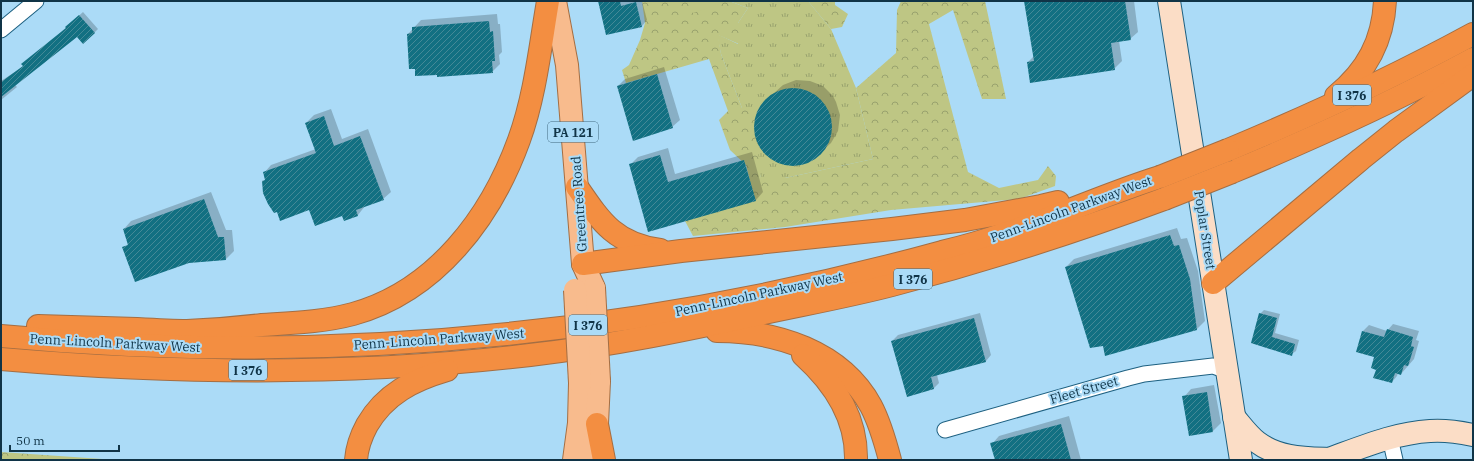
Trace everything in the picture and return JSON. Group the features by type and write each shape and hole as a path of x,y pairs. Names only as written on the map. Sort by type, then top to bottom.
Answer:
{"highway":[{"path":"1,322 35,326 187,331 315,321 355,313 380,304 408,289 438,267 452,254 468,235 485,211 506,170 519,140 527,116 533,90 548,1"},
{"path":"1316,111 1351,83 1362,70 1370,57 1382,29 1386,1"},
{"name":"Penn-Lincoln Parkway West","path":"1,336 134,346 252,348 332,346 462,339 527,333 640,318 760,296 883,268 1005,234 1228,150 1395,75 1473,34"},
{"name":"Penn-Lincoln Parkway West","path":"1,359 133,369 267,370 401,366 495,359 589,347 656,336 888,286 1067,234 1164,199 1232,172 1348,121 1473,59"},
{"path":"1213,283 1361,159 1396,131 1473,75"},
{"path":"583,264 681,251 892,230 965,220 1041,206 1158,177"},
{"path":"577,187 606,226 626,241 649,249 681,251"},
{"path":"656,336 712,331 732,331 767,335 816,352 838,367 854,382 871,405 877,418 890,460"},
{"path":"767,335 790,346 803,355 830,383 846,410 852,425 855,440 856,460"},
{"path":"356,460 359,442 372,417 380,407 402,388 431,375 495,359"},
{"path":"597,424 604,460"}],"main road":[{"name":"Greentree Road","path":"555,1 567,65 585,289 589,382 597,424 592,460"},
{"name":"Poplar Street","path":"1169,1 1241,460"},
{"name":"Greentree Road","path":"574,460 579,423 589,382"},
{"path":"1234,417 1257,442 1273,451 1292,456 1328,459 1404,434 1444,431 1473,435"}],"street":[{"path":"1,30 36,1"},
{"name":"Fleet Street","path":"945,430 1133,376 1213,366 1227,371"},
{"path":"1390,438 1395,460"}],"green space":[{"path":"642,1 729,1 748,8 738,23 744,31 739,44 718,35 721,54 742,108 759,108 757,143 761,178 785,178 873,159 856,88 896,53 897,10 901,1 985,1 1006,99 982,99 953,10 929,24 968,172 999,188 1038,180 1048,166 1056,176 1055,186 1019,199 891,210 785,227 693,236 685,221 753,193 746,165 730,150 719,120 728,111 709,59 626,83 622,70 629,65 640,40 645,23"},
{"path":"687,1 727,1 693,13"},
{"path":"729,1 808,1 831,29 856,88 873,159 785,178 761,178 742,108 721,54 717,34 738,44 738,23 748,8"},
{"path":"808,1 835,1 835,5 848,14 842,27 831,29"},
{"path":"1,452 117,460 1,460"}],"building":[{"path":"598,1 620,1 621,6 636,2 642,27 606,35"},
{"path":"1024,1 1125,1 1131,40 1111,43 1115,70 1030,83 1027,62 1034,61"},
{"path":"79,15 95,33 83,44 77,37 1,97 1,82 23,66 21,64 66,28 65,27"},
{"path":"489,21 490,32 493,31 495,61 492,61 493,73 437,77 437,75 415,76 415,69 409,69 407,34 412,33 412,27"},
{"path":"657,74 673,128 633,141 617,86"},
{"path":"785,88 801,88 815,94 826,105 832,119 832,135 826,149 815,160 801,166 785,166 771,160 760,149 754,135 754,119 760,105 771,94"},
{"path":"324,116 334,146 360,136 384,200 356,210 358,216 344,221 342,216 315,226 309,210 280,221 277,212 274,213 263,193 262,181 265,180 263,172 316,153 305,123"},
{"path":"660,155 668,182 744,160 756,201 648,232 629,164"},
{"path":"204,199 218,237 224,237 226,260 189,263 135,282 122,247 128,245 123,229"},
{"path":"1170,235 1174,246 1179,245 1190,279 1197,330 1105,356 1103,346 1090,348 1065,267"},
{"path":"1259,313 1277,318 1272,337 1295,344 1292,356 1251,343"},
{"path":"974,318 986,362 931,377 934,389 907,397 891,341"},
{"path":"1387,329 1413,337 1411,346 1414,347 1408,366 1404,365 1401,375 1395,373 1392,383 1373,378 1376,370 1371,368 1374,357 1356,352 1362,331 1384,337"},
{"path":"1207,392 1213,432 1189,436 1182,396"},
{"path":"1061,424 1071,460 995,460 990,443"}]}
